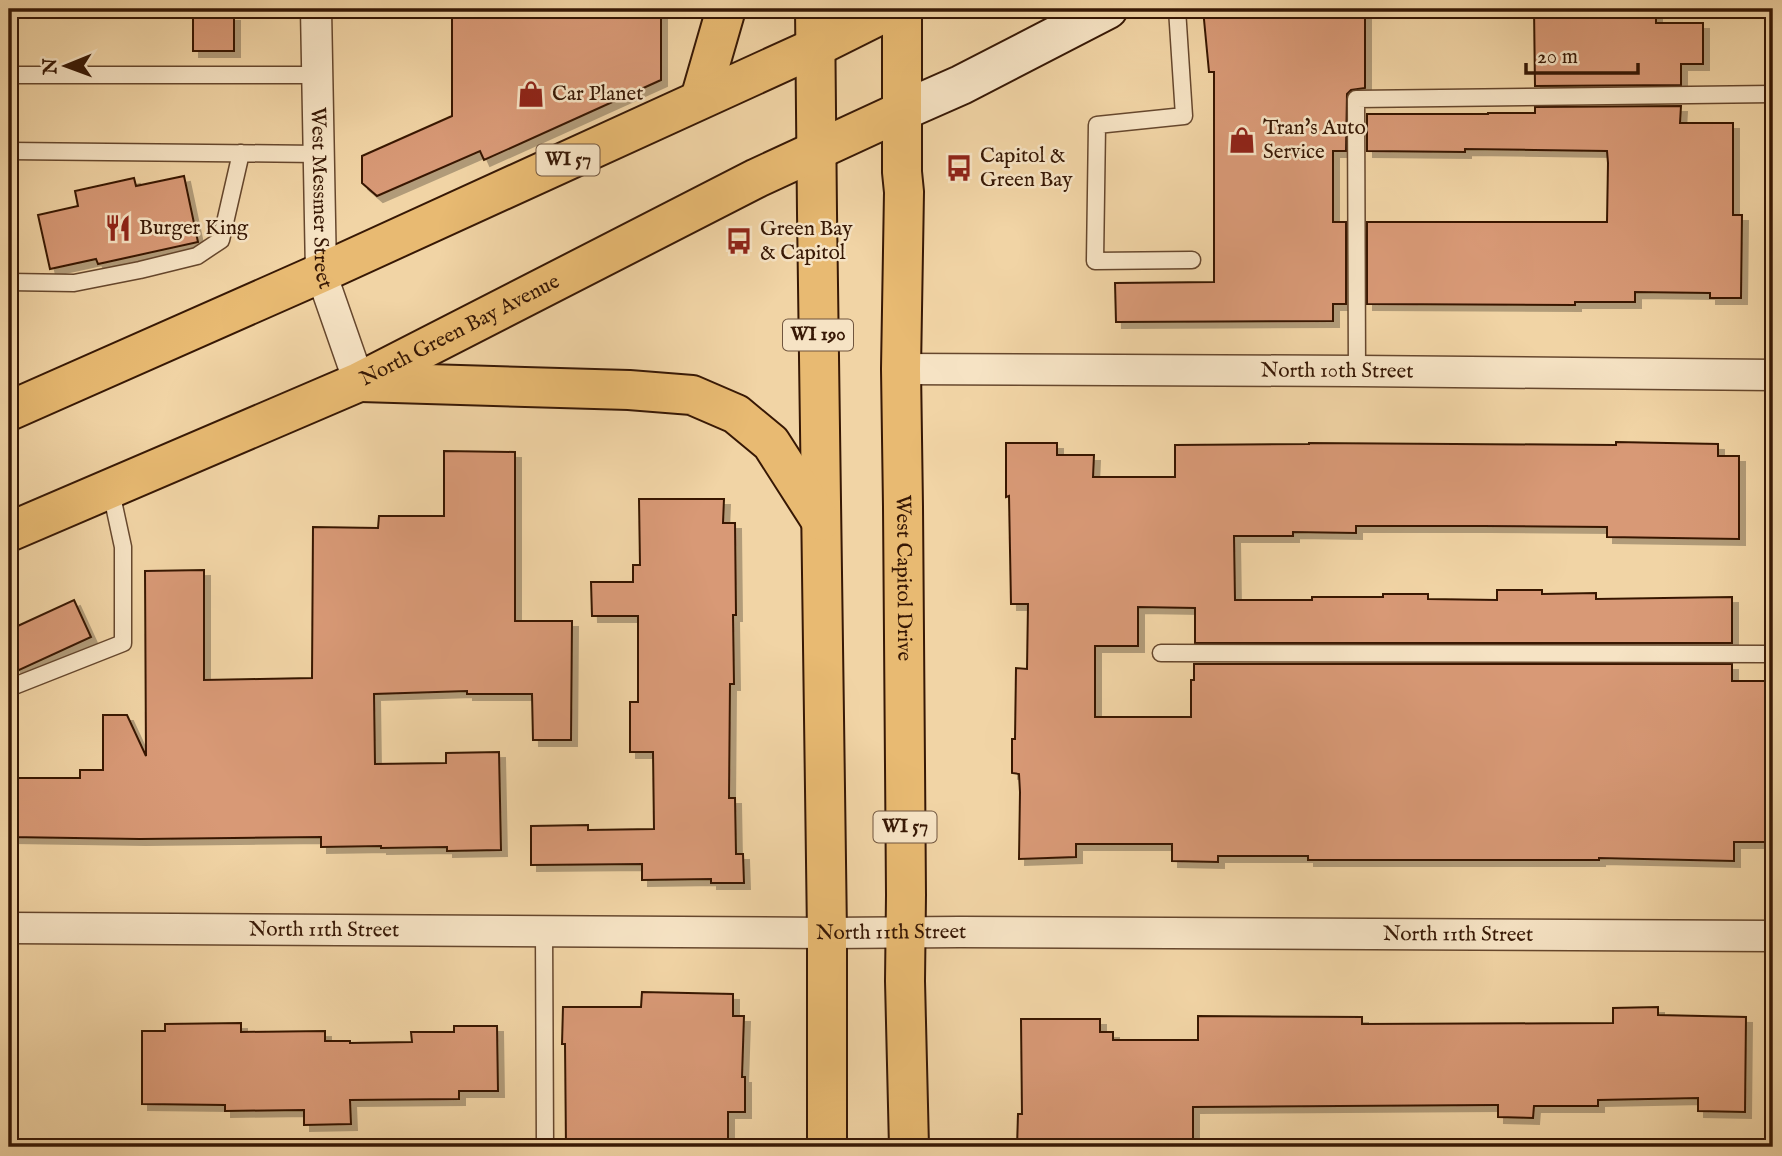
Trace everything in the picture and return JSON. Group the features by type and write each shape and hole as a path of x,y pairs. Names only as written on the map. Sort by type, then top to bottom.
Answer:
{"main road":[{"path":"700,99 726,9"},
{"name":"WI 190","path":"816,9 821,521"},
{"name":"WI 57","path":"9,411 321,273 816,47 892,9"},
{"name":"West Capitol Drive","path":"902,9 904,192 901,369 905,981 909,1147"},
{"path":"902,111 961,85 1108,9"},
{"name":"North Green Bay Avenue","path":"9,531 359,382 757,178 902,111"},
{"path":"359,382 629,390 692,396 736,414 771,443 821,521 827,1147"}],"street":[{"name":"West Messmer Street","path":"316,9 321,273 359,382"},
{"name":"North 10th Street","path":"901,369 1773,375"},
{"name":"North 11th Street","path":"9,928 1773,936"}],"lane":[{"path":"1177,9 1184,116 1097,125 1095,261 1192,260"},
{"path":"9,75 317,75"},
{"path":"1357,371 1356,99 1773,94"},
{"path":"9,151 319,153"},
{"path":"9,282 74,283 197,256 221,240 241,153"},
{"path":"9,688 123,643 123,547 110,487"},
{"path":"1161,653 1773,654"},
{"path":"544,932 545,1147"}],"building":[{"name":"Car Planet","path":"452,9 661,9 661,80 484,160 480,151 377,196 362,183 362,156 452,116"},
{"path":"1203,9 1365,9 1365,88 1351,90 1347,94 1346,151 1333,151 1333,222 1346,222 1346,304 1333,304 1333,321 1116,322 1115,283 1214,282 1214,72 1209,72"},
{"path":"1534,9 1656,9 1656,23 1703,23 1703,64 1681,64 1681,85 1535,86"},
{"path":"193,15 234,15 234,51 193,51"},
{"path":"1681,106 1680,123 1733,123 1733,215 1742,215 1741,298 1710,298 1710,293 1635,292 1635,302 1575,302 1575,305 1367,304 1367,222 1607,222 1608,163 1607,151 1367,151 1367,114 1535,113 1535,107"},
{"name":"Burger King","path":"184,176 198,242 98,264 96,259 50,269 38,215 78,206 75,191 134,178 136,186"},
{"path":"1616,442 1718,444 1718,456 1739,456 1739,539 1607,537 1607,527 1482,526 1356,526 1356,533 1293,532 1293,536 1234,536 1235,600 1312,600 1312,597 1428,594 1428,599 1497,600 1497,590 1542,590 1542,594 1596,593 1596,599 1732,597 1732,643 1195,643 1195,608 1138,607 1138,646 1095,646 1095,717 1191,717 1194,664 1732,664 1732,681 1773,681 1773,842 1734,842 1734,861 1599,858 1308,860 1308,856 1218,856 1218,862 1172,861 1172,844 1076,844 1076,857 1019,859 1019,774 1012,773 1012,739 1015,739 1016,668 1027,669 1028,604 1011,604 1006,443 1057,443 1057,455 1094,455 1093,477 1175,477 1175,445 1616,445"},
{"path":"444,451 515,452 515,621 572,621 571,740 533,740 532,694 467,694 467,691 374,694 375,764 446,763 446,753 499,752 501,850 321,847 321,837 9,837 9,778 80,778 80,770 103,770 103,715 127,715 146,756 145,571 204,570 204,680 312,678 313,527 378,528 379,516 444,516"},
{"path":"639,499 724,499 723,523 735,523 736,615 733,615 734,684 730,684 729,798 735,798 736,854 743,854 744,883 711,883 711,879 642,880 642,864 531,865 531,826 588,825 588,830 654,829 653,752 630,752 630,702 638,702 638,616 592,616 591,582 633,582 633,565 640,565"},
{"path":"74,600 91,637 17,671 9,654 9,630"},
{"path":"642,992 733,994 733,1016 744,1016 742,1077 745,1077 745,1112 728,1112 728,1147 566,1147 563,1007 641,1007"},
{"path":"1658,1007 1658,1015 1746,1017 1745,1112 1698,1111 1698,1098 1598,1100 1598,1106 1534,1106 1533,1118 1498,1117 1498,1105 1193,1107 1193,1147 1017,1147 1018,1114 1022,1114 1021,1019 1100,1019 1100,1032 1113,1032 1113,1040 1198,1040 1198,1016 1362,1017 1362,1024 1613,1023 1613,1008"},
{"path":"241,1023 241,1032 325,1031 325,1041 350,1043 412,1042 411,1032 454,1032 454,1026 497,1026 498,1091 459,1091 459,1099 350,1100 351,1124 304,1125 304,1110 225,1111 225,1105 142,1104 142,1031 165,1031 165,1024"}],"place":[{"name":"Car Planet","path":"531,94"},
{"name":"Tran's Auto Service","path":"1242,140"},
{"name":"Capitol & Green Bay","path":"959,168"},
{"name":"Burger King","path":"118,228"},
{"name":"Green Bay & Capitol","path":"739,241"}]}
